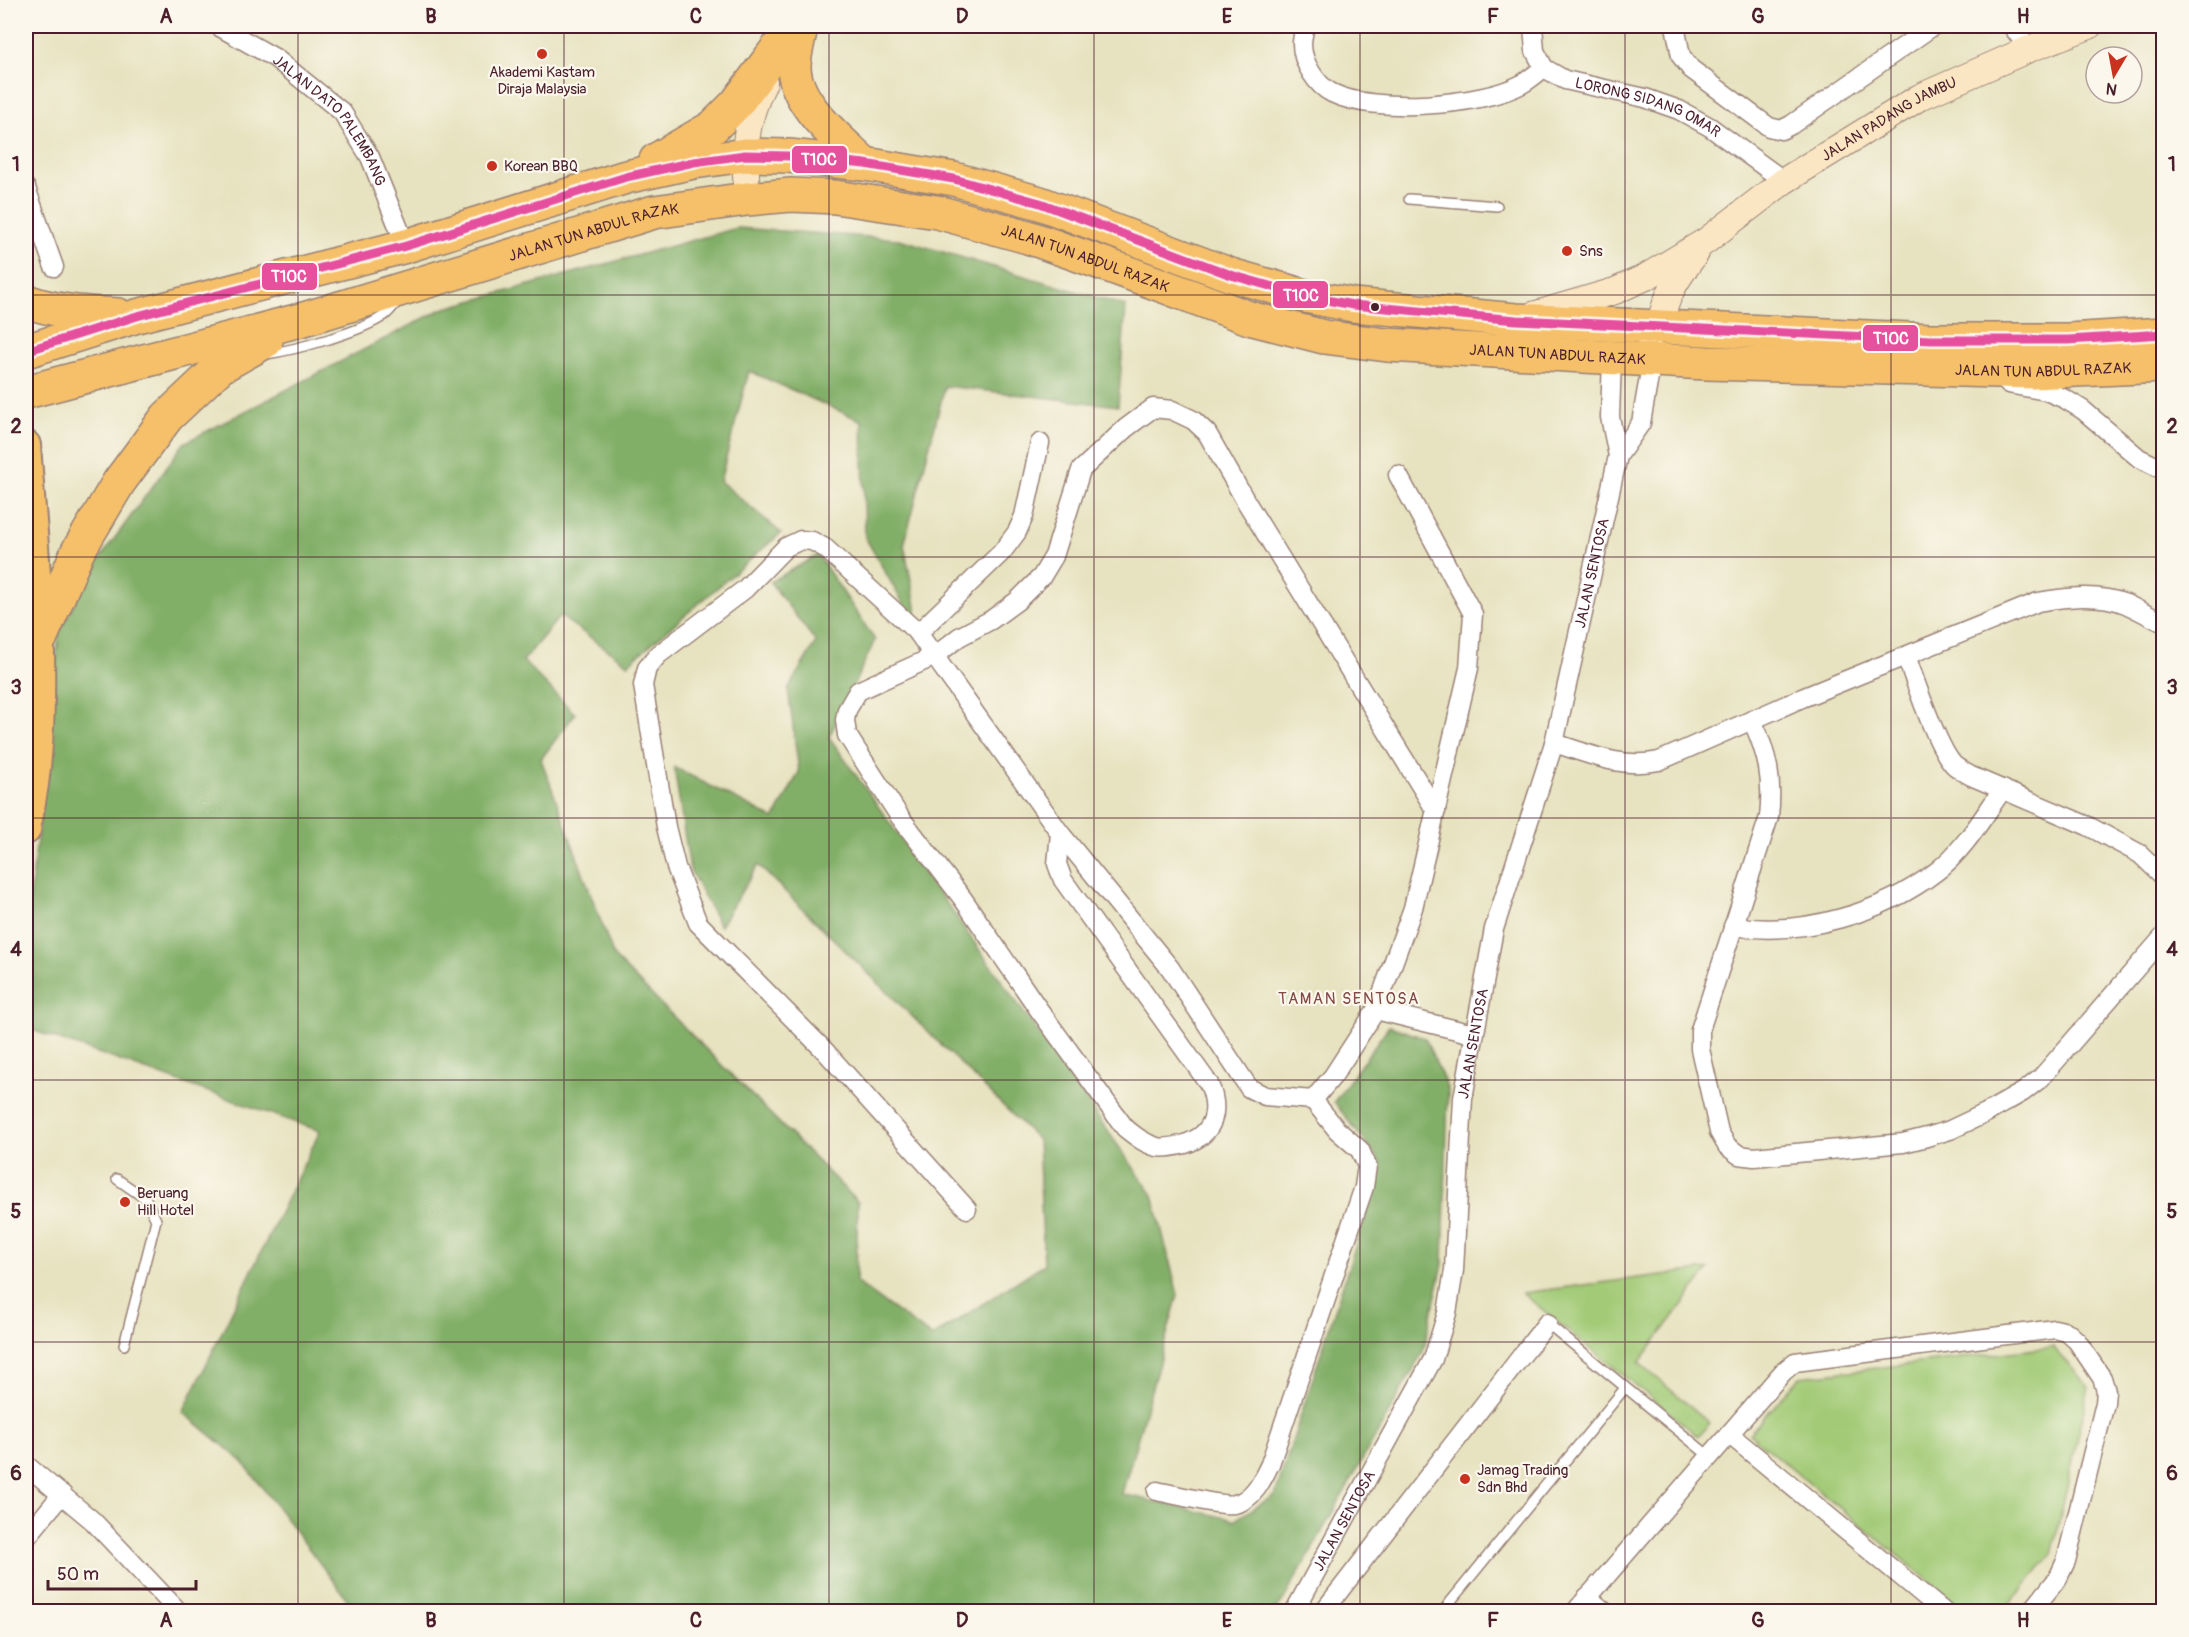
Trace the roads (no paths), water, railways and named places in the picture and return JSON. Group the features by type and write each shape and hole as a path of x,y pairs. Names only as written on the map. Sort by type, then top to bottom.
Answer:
{"highway":[{"path":"794,29 794,68 798,85 815,114 865,164"},
{"path":"626,177 713,127 736,104 794,29"},
{"name":"JALAN TUN ABDUL RAZAK","path":"26,351 137,316 406,246 626,177 694,162 745,155 789,156 865,164 954,179 1040,203 1231,275 1305,296 1353,305 1516,320 1931,339 2068,340 2163,334"},
{"name":"JALAN TUN ABDUL RAZAK","path":"26,392 304,319 654,212 747,198 791,195 836,197 937,212 1028,237 1249,318 1324,337 1387,345 1652,360 2033,372 2163,366"},
{"path":"26,301 42,307 69,312 137,316"},
{"path":"40,639 78,551 119,482 167,417 220,367 304,319"}],"main road":[{"path":"26,445 40,639 40,716 35,777 26,830"}],"street":[{"name":"JALAN DATO PALEMBANG","path":"218,26 275,58 342,112 370,157 406,246"},
{"path":"1305,26 1302,46 1311,73 1330,92 1354,101 1386,105 1431,104 1482,97 1521,84 1544,68 1535,51 1533,26"},
{"path":"1675,26 1681,56 1691,69 1769,127 1781,130 1933,26"},
{"path":"2012,26 2029,49"},
{"name":"JALAN PADANG JAMBU","path":"1516,320 1615,291 1646,277 1706,241 1784,181 1920,97 2029,49 2089,26"},
{"path":"747,198 746,129 751,109 794,29"},
{"name":"LORONG SIDANG OMAR","path":"1544,68 1565,81 1645,98 1679,110 1710,127 1784,181"},
{"path":"26,188 54,267"},
{"name":"JALAN PADANG JAMBU","path":"1659,327 1666,300 1673,285 1706,241"},
{"path":"1622,326 1636,330 1647,337 1653,348 1652,360"},
{"name":"JALAN SENTOSA","path":"1612,358 1610,417 1618,456"},
{"name":"JALAN SENTOSA","path":"1300,1609 1433,1359 1447,1312 1454,1270 1463,1098 1494,929 1554,743 1618,456 1641,423 1652,360"},
{"path":"1922,368 2046,391 2083,410 2139,458 2163,470"},
{"path":"1060,832 1057,864 1063,880 1209,1084 1214,1095 1215,1107 1212,1121 1208,1130 1194,1141 1160,1148 1138,1138 1125,1128 963,900 900,817 847,735 845,720 847,710 858,691 935,656 959,637 991,620 1017,601 1042,576 1054,556 1081,470 1126,428 1153,408 1172,410 1193,420 1207,433 1245,500 1436,811"},
{"path":"918,633 1002,552 1017,532 1024,516 1040,443"},
{"path":"1313,1100 1334,1076 1376,1010 1413,908 1469,668 1473,614 1398,475"},
{"path":"967,1209 825,1051 698,923 676,867 666,827 643,685 647,668 658,655 745,589 786,547 801,540 812,541 825,548 918,633 1060,832 1170,968 1249,1089 1265,1096 1313,1100 1337,1130 1360,1150 1367,1166 1364,1186 1270,1464 1261,1483 1246,1499 1233,1505 1157,1491"},
{"path":"1554,743 1623,764 1641,765 1659,761 1752,720 2038,602 2068,597 2088,597 2124,604 2163,623"},
{"path":"1906,656 1933,726 1954,765 1971,776 2088,826 2140,854 2163,877"},
{"path":"1752,720 1770,768 1769,817 1700,1030 1700,1049 1719,1132 1728,1146 1739,1155 1754,1157 1904,1143 1950,1130 1995,1108 2024,1092 2042,1078 2163,936"},
{"path":"1733,926 1751,929 1793,927 1865,912 1937,871 1962,846 2003,789"},
{"path":"1376,1010 1473,1034"},
{"path":"1323,1611 1547,1323"},
{"path":"1575,1611 1783,1372 1795,1362 2055,1329 2067,1332 2077,1341 2102,1378 2106,1391 2105,1403 2067,1561 2058,1578 2031,1611"},
{"path":"1729,1434 1944,1611"},
{"path":"26,1465 62,1494 118,1546 179,1611"},
{"path":"26,1538 62,1494"},
{"path":"1587,1597 1605,1611"}],"lane":[{"path":"1409,199 1497,206"},
{"path":"236,358 286,351 365,325 386,314 412,286"},
{"path":"117,1179 146,1199 156,1220 124,1345"},
{"path":"1547,1323 1709,1456"},
{"path":"1442,1611 1625,1388"}],"place":[{"name":"Akademi Kastam Diraja Malaysia","path":"542,54"},
{"name":"Korean BBQ","path":"492,166"},
{"name":"Sns","path":"1567,251"},
{"name":"Beruang Hill Hotel","path":"125,1202"},
{"name":"Jamag Trading Sdn Bhd","path":"1465,1479"}],"district":[{"name":"TAMAN SENTOSA","path":"1349,999"}]}
